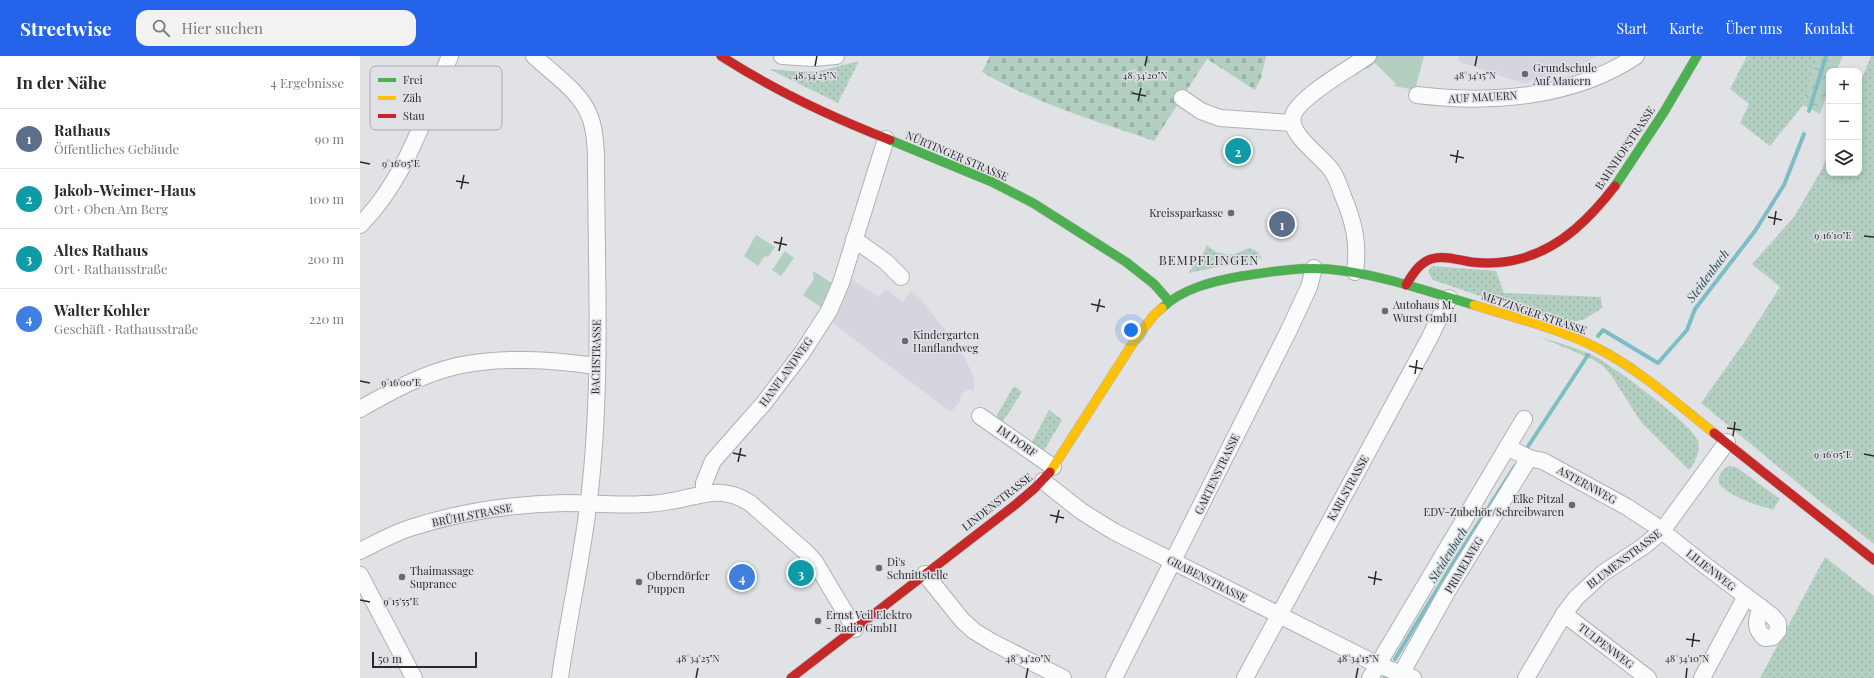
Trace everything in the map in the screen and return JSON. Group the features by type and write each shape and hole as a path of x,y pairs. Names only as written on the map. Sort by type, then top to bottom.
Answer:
{"street":[{"path":"446,66 450,56"},
{"name":"BACHSTRASSE","path":"534,56 580,99 586,109 593,127 596,154 597,366 594,439 589,504 560,678"},
{"name":"NÜRTINGER STRASSE","path":"721,56 749,75 783,93 886,139 991,182 1044,210 1103,247 1144,276 1170,301"},
{"path":"782,56 813,58 836,56"},
{"path":"1355,272 1357,254 1356,233 1340,189 1332,171 1299,136 1292,123 1293,116 1304,101 1368,56"},
{"name":"AUF MAUERN","path":"1418,96 1474,99 1560,90 1601,75 1636,56"},
{"name":"BAHNHOFSTRASSE","path":"1406,285 1413,272 1420,265 1434,258 1482,263 1502,262 1538,252 1563,238 1588,216 1621,178 1697,56"},
{"path":"1182,98 1201,111 1220,118 1292,123"},
{"path":"360,225 384,197 404,164 420,130"},
{"name":"HANFLANDWEG","path":"704,494 704,483 712,461 764,403 802,353 829,311 838,293 886,139"},
{"path":"854,239 886,262 901,276"},
{"name":"METZINGER STRASSE","path":"1170,301 1193,288 1226,278 1284,270 1314,268 1355,272 1406,285 1546,328 1597,348 1635,372 1727,442 1874,560"},
{"name":"GARTENSTRASSE","path":"1114,678 1288,332 1309,287 1314,268"},
{"name":"KARLSTRASSE","path":"1245,678 1426,345 1449,298"},
{"name":"LINDENSTRASSE","path":"791,678 1015,505 1043,481 1135,340 1154,316 1170,301"},
{"path":"360,409 407,384 457,366 509,360 549,361 597,366"},
{"name":"IM DORF","path":"980,416 1053,467"},
{"path":"1374,671 1524,419"},
{"name":"BLUMENSTRASSE","path":"1526,678 1564,614 1576,598 1597,577 1644,546 1662,531 1727,442"},
{"name":"ASTERNWEG","path":"1508,447 1529,458 1543,461 1557,468 1626,507 1662,531"},
{"name":"PRIMELWEG","path":"1407,676 1448,590 1529,458"},
{"name":"GRABENSTRASSE","path":"1043,481 1094,520 1173,562 1279,615 1374,671 1407,676"},
{"name":"BRÜHLSTRASSE","path":"360,551 409,528 469,514 522,506 663,503 718,492 740,497 760,511 807,553 815,562 855,629"},
{"name":"LILIENWEG","path":"1662,531 1761,607"},
{"path":"925,574 962,620 974,631 992,642 1062,678"},
{"path":"360,575 414,678"},
{"path":"1702,678 1746,596"},
{"name":"TULPENWEG","path":"1564,614 1648,678"},
{"path":"802,669 810,678"}],"shaded area":[{"name":"Grundschule Auf Mauern","path":"1459,56 1596,56 1582,65 1525,84 1457,61"},
{"name":"Kindergarten Hanflandweg","path":"851,279 879,297 886,289 903,302 911,291 920,299 960,348 972,373 974,392 969,389 961,394 960,401 951,412 830,321"}],"green space":[{"path":"990,56 1266,56 1261,78 1255,90 1207,59 1154,141 1066,111 1002,83 982,72"},
{"path":"1377,56 1424,56 1415,90 1394,86 1396,84 1375,63 1367,69 1365,67 1357,75 1353,71"},
{"path":"1747,56 1818,56 1803,105 1770,146 1740,123 1749,104 1730,89"},
{"path":"1818,56 1843,56 1837,68 1826,68 1826,98 1820,114 1803,105"},
{"path":"1871,56 1874,56 1874,544 1701,403 1748,337 1780,287 1752,264 1794,217 1826,160 1826,176 1862,176 1862,78"},
{"path":"859,61 838,103 769,69 804,72 820,71"},
{"path":"756,235 775,247 768,257 765,256 758,266 744,256"},
{"path":"1207,245 1223,254 1236,253 1250,248 1258,252 1262,258 1188,273 1203,254"},
{"path":"785,251 794,258 781,276 772,270"},
{"path":"1432,266 1496,271 1504,293 1601,297 1602,308 1585,319 1566,324 1505,303 1504,299 1496,297 1492,300 1433,280 1428,272"},
{"path":"813,271 835,285 823,307 803,295 814,279"},
{"path":"1537,336 1579,350 1601,360 1650,395 1682,422 1693,433 1699,445 1697,456 1689,470 1641,422 1611,375 1603,366 1592,359"},
{"path":"1014,386 1022,392 1002,423 997,418 998,413"},
{"path":"1049,410 1062,420 1045,449 1040,449 1031,444"},
{"path":"1728,466 1736,467 1780,499 1773,510 1737,497 1724,489 1719,484 1719,478 1720,474"},
{"path":"1825,557 1874,596 1874,678 1760,678"}],"waterway":[{"name":"Steidenbach","path":"1809,111 1826,56"},
{"name":"Steidenbach","path":"1598,336 1603,330 1658,363 1687,330 1695,309 1755,231 1784,185 1804,134"},
{"name":"Steidenbach","path":"1525,451 1588,355"},
{"name":"Steidenbach","path":"1395,659 1455,560 1515,466"}],"traffic: fast":[{"path":"1615,186 1664,112 1697,56"},
{"path":"890,140 992,182 1033,203 1126,262 1154,284 1169,301"},
{"path":"1162,308 1179,295 1199,286 1242,276 1295,269 1327,269 1364,274 1383,278 1474,305"}],"traffic: slow":[{"path":"1474,305 1552,329 1613,356 1643,376 1714,433"},
{"path":"1050,472 1135,340 1154,315 1162,308"}],"traffic: jam":[{"path":"721,56 783,92 846,122 890,140"},
{"path":"1406,285 1419,266 1431,259 1446,258 1471,262 1497,263 1517,260 1537,253 1563,239 1575,230 1586,220 1615,186"},
{"path":"1714,433 1874,560"},
{"path":"791,678 1015,505 1035,488 1050,472"}],"place":[{"name":"Grundschule Auf Mauern","path":"1525,74"},
{"name":"Jakob-Weimer-Haus","path":"1238,151"},
{"name":"Kreissparkasse","path":"1231,213"},
{"name":"Rathaus","path":"1282,224"},
{"name":"Autohaus M. Wurst GmbH","path":"1385,311"},
{"name":"Kindergarten Hanflandweg","path":"905,341"},
{"name":"Elke Pitzal EDV-Zubehör/Schreibwaren","path":"1572,505"},
{"name":"Di's Schnittstelle","path":"879,568"},
{"name":"Altes Rathaus","path":"801,573"},
{"name":"Thaimassage Supranee","path":"402,577"},
{"name":"Walter Kohler","path":"742,577"},
{"name":"Oberndörfer Puppen","path":"639,582"},
{"name":"Ernst Veil Elektro - Radio GmbH","path":"818,621"}],"district":[{"name":"BEMPFLINGEN","path":"1209,260"}]}
